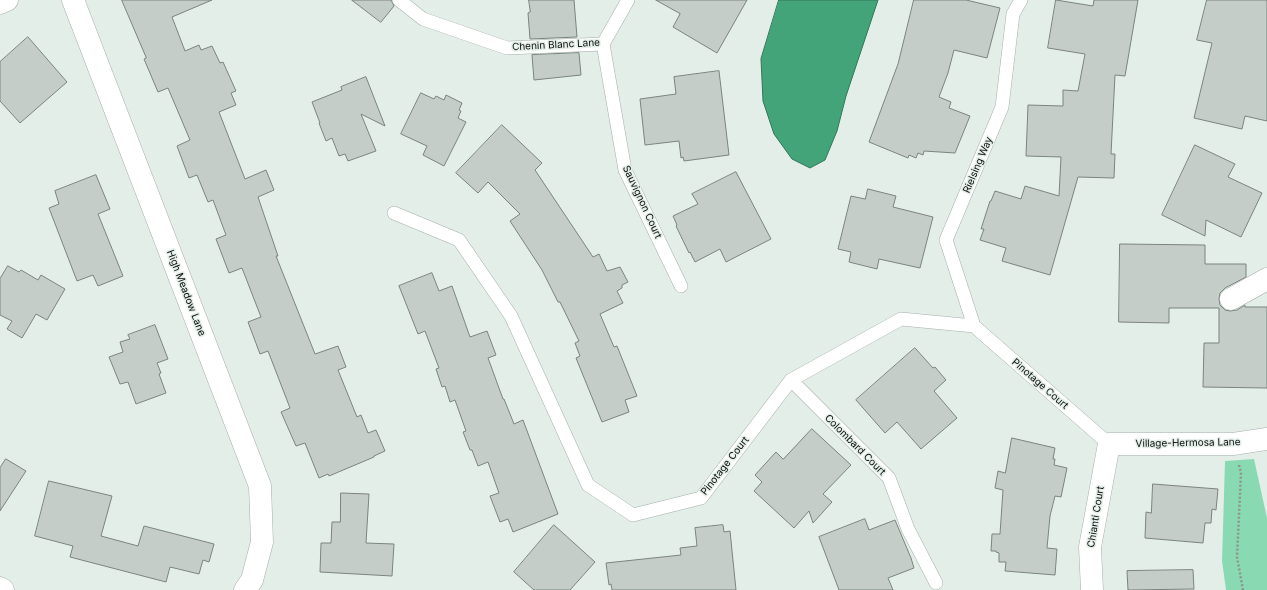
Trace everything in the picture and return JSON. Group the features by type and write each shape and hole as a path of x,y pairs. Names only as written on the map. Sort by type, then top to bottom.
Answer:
{"street":[{"path":"0,3 7,0"},
{"name":"High Meadow Lane","path":"73,0 260,486 262,542 252,580 245,590"},
{"path":"1231,299 1267,279"},
{"name":"Village-Hermosa Lane","path":"1108,444 1233,444 1267,439"},
{"name":"Chianti Court","path":"1092,590 1090,547 1108,444"}],"lane":[{"name":"Chenin Blanc Lane","path":"399,0 423,20 507,48 603,44 628,0"},
{"name":"Rielsing Way","path":"974,326 946,240 1002,107 1014,14 1021,0"},
{"name":"Sauvignon Court","path":"603,44 624,170 681,286"},
{"name":"Pinotage Court","path":"394,214 459,240 511,316 588,485 633,515 701,498 791,380 901,318 974,326 1108,444"},
{"name":"Colombard Court","path":"791,380 889,478 908,529 936,583"}],"path":[{"path":"1233,444 1241,473 1237,557 1242,590"}],"shaded area":[{"path":"779,0 878,0 846,96 837,131 825,160 810,168 792,159 774,134 763,101 761,59"},
{"path":"1254,459 1267,518 1267,590 1226,590 1222,561 1225,461"}],"building":[{"path":"122,0 212,0 172,17 185,51 199,45 201,50 212,46 220,63 223,62 236,91 231,93 236,105 219,112 245,179 266,170 274,190 258,197 278,256 276,256 315,354 338,346 346,367 338,370 357,417 361,415 368,433 376,430 385,451 329,476 328,474 319,478 305,443 296,446 281,412 290,408 268,351 260,354 248,322 261,317 242,268 229,273 216,239 226,235 213,200 208,202 197,175 189,178 177,146 190,140 168,88 158,92 144,59 146,58"},
{"path":"352,0 391,0 394,6 381,22"},
{"path":"529,0 574,0 577,37 530,39 528,13 530,12"},
{"path":"656,0 747,0 717,53 673,27 680,14"},
{"path":"914,0 966,0 1000,8 987,58 954,50 948,73 939,97 951,102 949,108 970,116 955,153 924,151 923,155 918,153 916,158 909,155 908,158 869,142 898,64"},
{"path":"1056,0 1093,6 1094,0 1138,0 1125,76 1115,75 1111,154 1115,154 1114,178 1078,177 1050,275 1002,261 1006,248 980,240 984,229 981,229 990,201 995,191 1021,199 1025,186 1059,196 1061,157 1026,156 1028,105 1063,106 1063,90 1078,91 1085,54 1048,48"},
{"path":"1207,0 1267,0 1267,121 1245,116 1242,129 1194,118 1212,43 1197,40"},
{"path":"28,37 67,82 20,123 0,101 0,62"},
{"path":"579,53 581,75 534,80 532,55"},
{"path":"719,71 729,155 684,161 683,157 681,158 679,141 645,145 640,99 676,94 674,77"},
{"path":"366,77 385,126 361,114 376,151 348,161 345,154 339,156 332,138 326,141 312,102 342,90 341,87"},
{"path":"421,93 434,99 436,96 444,100 446,95 462,103 458,118 466,122 444,166 423,155 427,146 401,134"},
{"path":"502,125 542,163 535,170 593,257 599,254 607,271 620,267 628,282 622,285 622,288 617,291 623,303 600,314 614,347 617,346 637,396 625,400 629,412 602,422 576,358 580,356 575,343 579,341 542,270 510,221 520,214 488,182 478,193 456,173"},
{"path":"1195,145 1235,164 1228,177 1262,193 1241,237 1206,220 1205,236 1162,215"},
{"path":"736,172 771,239 726,262 720,249 695,262 676,226 677,225 673,216 698,204 692,194"},
{"path":"96,175 110,209 98,214 123,276 98,286 93,275 77,281 49,208 59,204 55,191"},
{"path":"868,189 896,196 893,207 933,217 920,268 879,259 877,269 849,262 851,252 838,249 851,196 865,199"},
{"path":"1120,244 1205,245 1205,264 1246,264 1246,277 1225,288 1220,293 1220,305 1225,310 1230,311 1237,310 1245,305 1245,307 1267,307 1267,388 1203,387 1204,343 1219,343 1219,308 1169,308 1169,323 1119,322"},
{"path":"8,266 19,272 21,270 38,280 41,275 65,289 47,320 36,314 22,338 7,329 12,321 0,315 0,279"},
{"path":"432,273 439,291 452,286 470,337 487,331 496,355 488,358 503,399 514,424 523,420 558,514 513,532 508,519 500,522 490,496 499,493 488,462 478,466 463,432 466,431 455,400 450,402 445,386 442,387 436,369 439,368 425,331 418,334 399,286"},
{"path":"155,325 168,359 157,363 161,373 159,374 166,393 136,404 128,382 120,384 109,357 123,352 120,342 130,339 128,335"},
{"path":"915,348 946,380 934,391 957,418 921,449 897,422 885,433 856,400"},
{"path":"812,429 851,465 823,494 832,502 813,523 809,511 794,528 754,491 762,482 755,475 776,452 783,459"},
{"path":"1012,438 1055,448 1053,459 1055,459 1054,465 1067,468 1061,497 1055,496 1050,516 1047,548 1057,549 1055,575 1005,571 1006,562 999,562 999,553 996,551 991,551 992,534 1000,534 1003,490 995,488 998,471 1005,473"},
{"path":"6,459 26,471 0,511 0,468"},
{"path":"49,481 112,496 101,536 138,546 144,526 214,544 209,562 203,560 199,574 170,567 166,582 70,557 73,546 35,536"},
{"path":"1153,484 1218,489 1216,510 1212,509 1211,523 1205,523 1203,543 1145,538 1146,512 1151,513"},
{"path":"341,493 369,494 366,543 394,544 392,576 320,572 321,543 331,543 332,522 340,522"},
{"path":"865,519 869,530 895,520 911,558 914,568 888,578 893,590 839,590 819,537"},
{"path":"554,525 595,562 570,590 534,590 514,572"},
{"path":"723,525 724,532 730,531 736,590 612,590 611,584 609,585 606,563 681,555 680,548 697,546 695,528"},
{"path":"1193,570 1194,589 1128,590 1127,571"}]}
